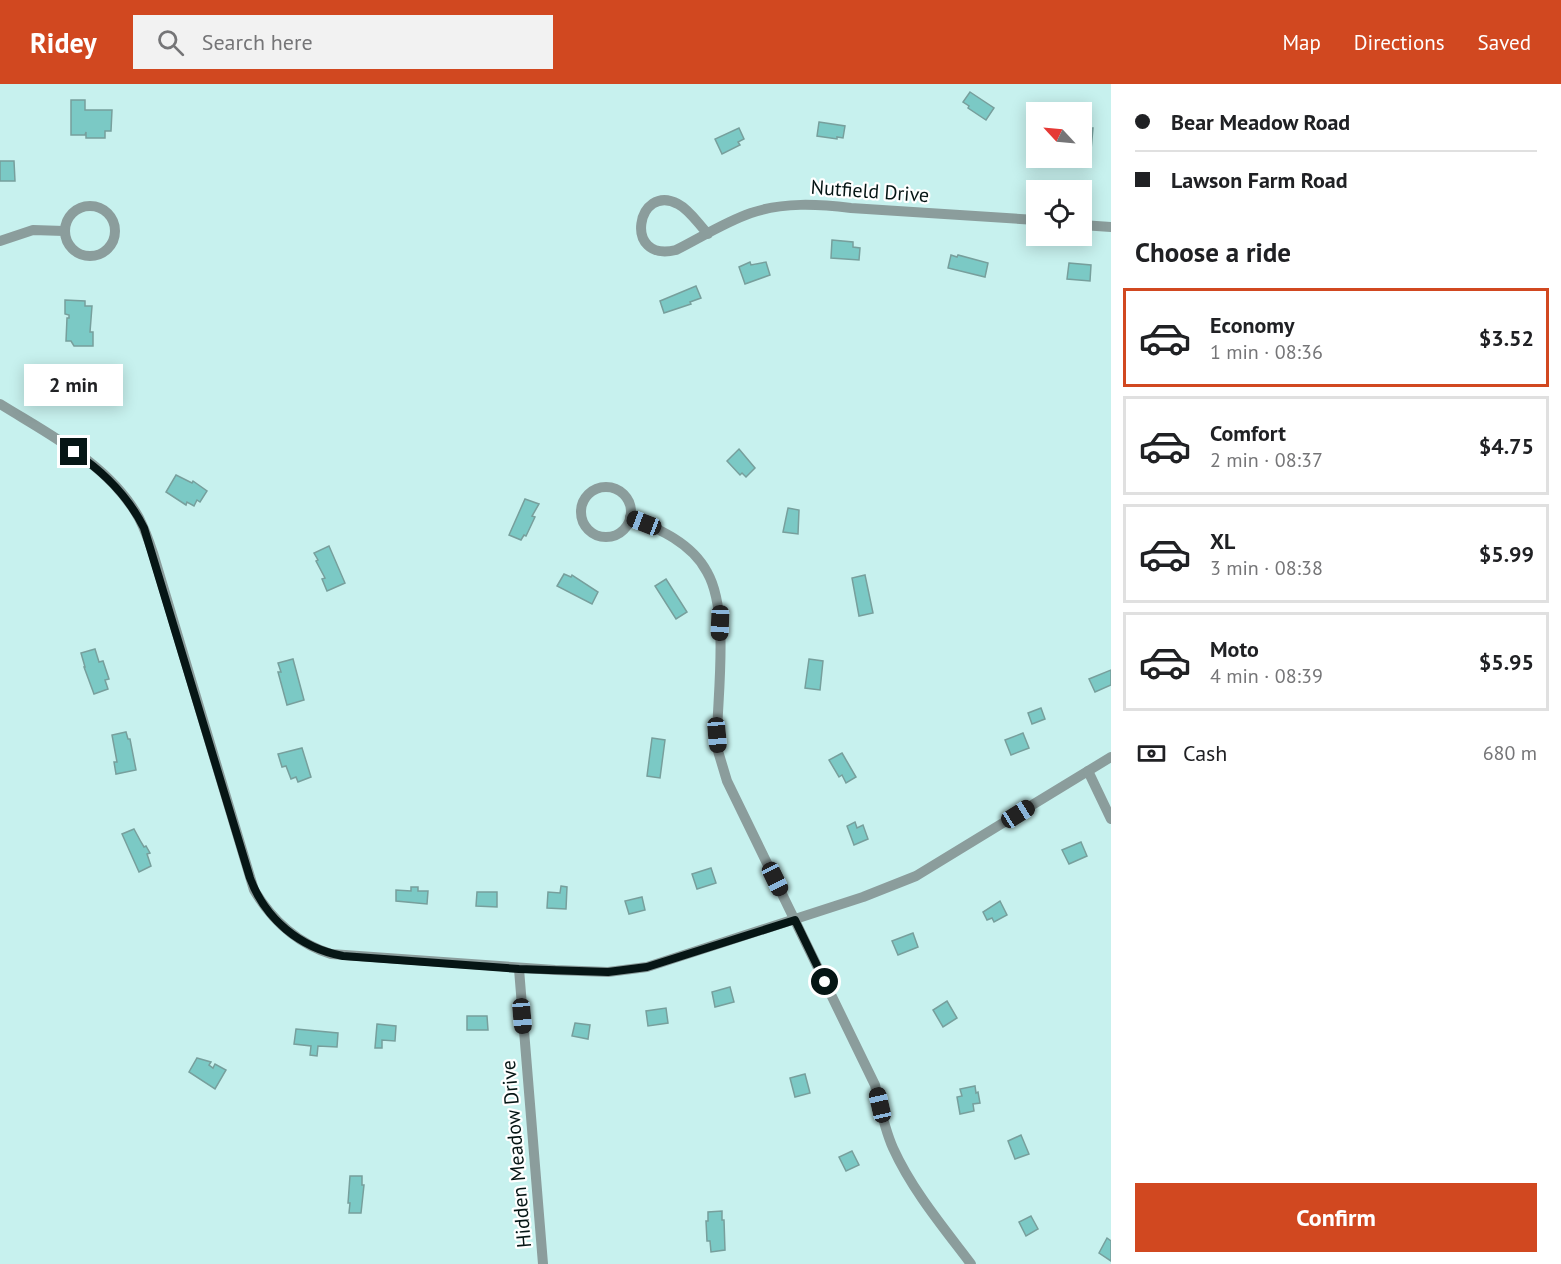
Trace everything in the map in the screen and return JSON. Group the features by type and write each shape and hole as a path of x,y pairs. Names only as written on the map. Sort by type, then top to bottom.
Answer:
{"street":[{"name":"Nutfield Drive","path":"708,234 683,207 668,201 652,204 642,216 640,224 644,241 658,251 676,250 749,214 788,205 828,205 1026,219"},
{"path":"91,206 106,212 114,226 112,242 107,249 92,256 76,252 70,247 64,231 66,223 76,210 91,206"},
{"path":"1092,226 1111,227"},
{"path":"0,241 33,230 64,231"},
{"path":"0,404 96,466 123,494 138,516 153,553 250,878 261,901 277,921 296,937 331,954 519,969 608,972 647,967 863,897 916,876 1111,757"},
{"path":"608,487 623,494 628,501 631,509 630,518 622,531 607,537 599,536 586,527 581,513 582,504 592,491 608,487"},
{"path":"630,518 671,537 698,558 707,572 714,589 720,623 717,735 721,766 875,1084 884,1125 892,1147 932,1212 971,1264"},
{"path":"1088,771 1111,819"},
{"name":"Hidden Meadow Drive","path":"519,969 543,1264"}],"building":[{"path":"970,92 994,108 986,120 963,102"},
{"path":"71,100 85,100 85,110 112,110 111,131 105,131 105,138 86,138 86,132 85,135 71,135"},
{"path":"819,122 845,126 843,138 817,136"},
{"path":"739,128 744,139 738,142 740,145 722,154 715,139"},
{"path":"0,161 14,161 15,181 0,181"},
{"path":"832,240 853,242 853,247 860,248 859,260 831,258"},
{"path":"951,255 988,263 985,277 948,268"},
{"path":"750,262 751,265 766,262 770,275 745,284 739,267"},
{"path":"1069,263 1091,265 1090,281 1067,279"},
{"path":"696,286 701,298 690,302 691,304 664,313 660,301"},
{"path":"65,300 85,301 85,306 92,306 90,332 93,332 93,346 74,346 71,341 66,341 69,315 65,314"},
{"path":"739,449 755,468 746,477 742,473 740,475 727,461"},
{"path":"176,475 192,483 193,481 207,491 200,502 197,500 194,506 187,502 186,505 166,492"},
{"path":"525,499 539,504 532,516 535,517 526,536 524,535 521,540 509,535"},
{"path":"788,508 799,510 798,534 783,532"},
{"path":"329,546 345,583 327,591 322,579 325,578 314,553"},
{"path":"564,574 571,577 572,575 598,592 592,604 557,586"},
{"path":"865,575 873,613 859,616 852,578"},
{"path":"666,579 687,612 676,619 655,586"},
{"path":"95,649 99,662 103,661 109,679 105,680 108,689 94,694 81,653"},
{"path":"293,659 304,700 287,705 278,672 281,672 278,663"},
{"path":"809,659 823,661 820,690 805,688"},
{"path":"1111,670 1111,685 1095,692 1089,679"},
{"path":"1041,708 1045,719 1032,724 1028,713"},
{"path":"126,732 130,739 136,770 116,774 114,762 117,762 112,735"},
{"path":"1023,733 1029,748 1011,755 1005,740"},
{"path":"652,738 665,740 660,778 647,776"},
{"path":"302,748 311,777 298,782 296,777 291,779 286,766 282,767 278,754"},
{"path":"842,753 856,777 846,783 842,775 839,777 829,760"},
{"path":"855,822 857,828 863,825 868,839 854,845 847,826"},
{"path":"134,829 150,853 147,854 151,866 139,872 122,834"},
{"path":"1081,842 1087,856 1069,864 1062,850"},
{"path":"711,868 716,883 697,889 692,874"},
{"path":"561,886 567,887 566,909 547,908 548,892 560,893"},
{"path":"411,887 418,887 418,891 428,891 427,904 396,901 396,890 411,891"},
{"path":"477,892 497,892 497,907 476,906"},
{"path":"642,897 645,910 629,914 625,901"},
{"path":"1000,901 1007,915 994,922 992,918 987,920 983,912"},
{"path":"913,933 918,947 898,955 892,941"},
{"path":"730,987 734,1002 715,1007 712,992"},
{"path":"947,1001 957,1018 943,1027 933,1010"},
{"path":"666,1008 668,1023 648,1026 646,1011"},
{"path":"467,1016 487,1016 488,1030 467,1030"},
{"path":"575,1023 590,1025 588,1039 572,1036"},
{"path":"377,1024 396,1026 395,1041 382,1040 382,1048 375,1048"},
{"path":"296,1029 338,1033 337,1047 318,1046 317,1056 310,1055 311,1046 294,1044"},
{"path":"197,1058 211,1062 209,1065 213,1068 215,1064 226,1070 215,1089 189,1072"},
{"path":"805,1074 810,1093 795,1097 790,1078"},
{"path":"975,1086 980,1103 973,1104 974,1111 960,1114 957,1097 962,1096 960,1089"},
{"path":"1021,1135 1029,1154 1015,1159 1008,1141"},
{"path":"852,1151 859,1165 846,1171 839,1157"},
{"path":"350,1176 362,1176 362,1185 364,1185 361,1213 349,1213"},
{"path":"722,1211 725,1250 711,1252 710,1241 707,1241 708,1212"},
{"path":"1031,1216 1038,1229 1026,1236 1019,1222"},
{"path":"1107,1238 1111,1241 1111,1261 1099,1253"}],"route":[{"path":"74,452 96,466 114,484 131,505 144,528 254,890 268,911 286,930 319,950 343,956 519,969 608,972 647,967 795,920 825,982"}]}
